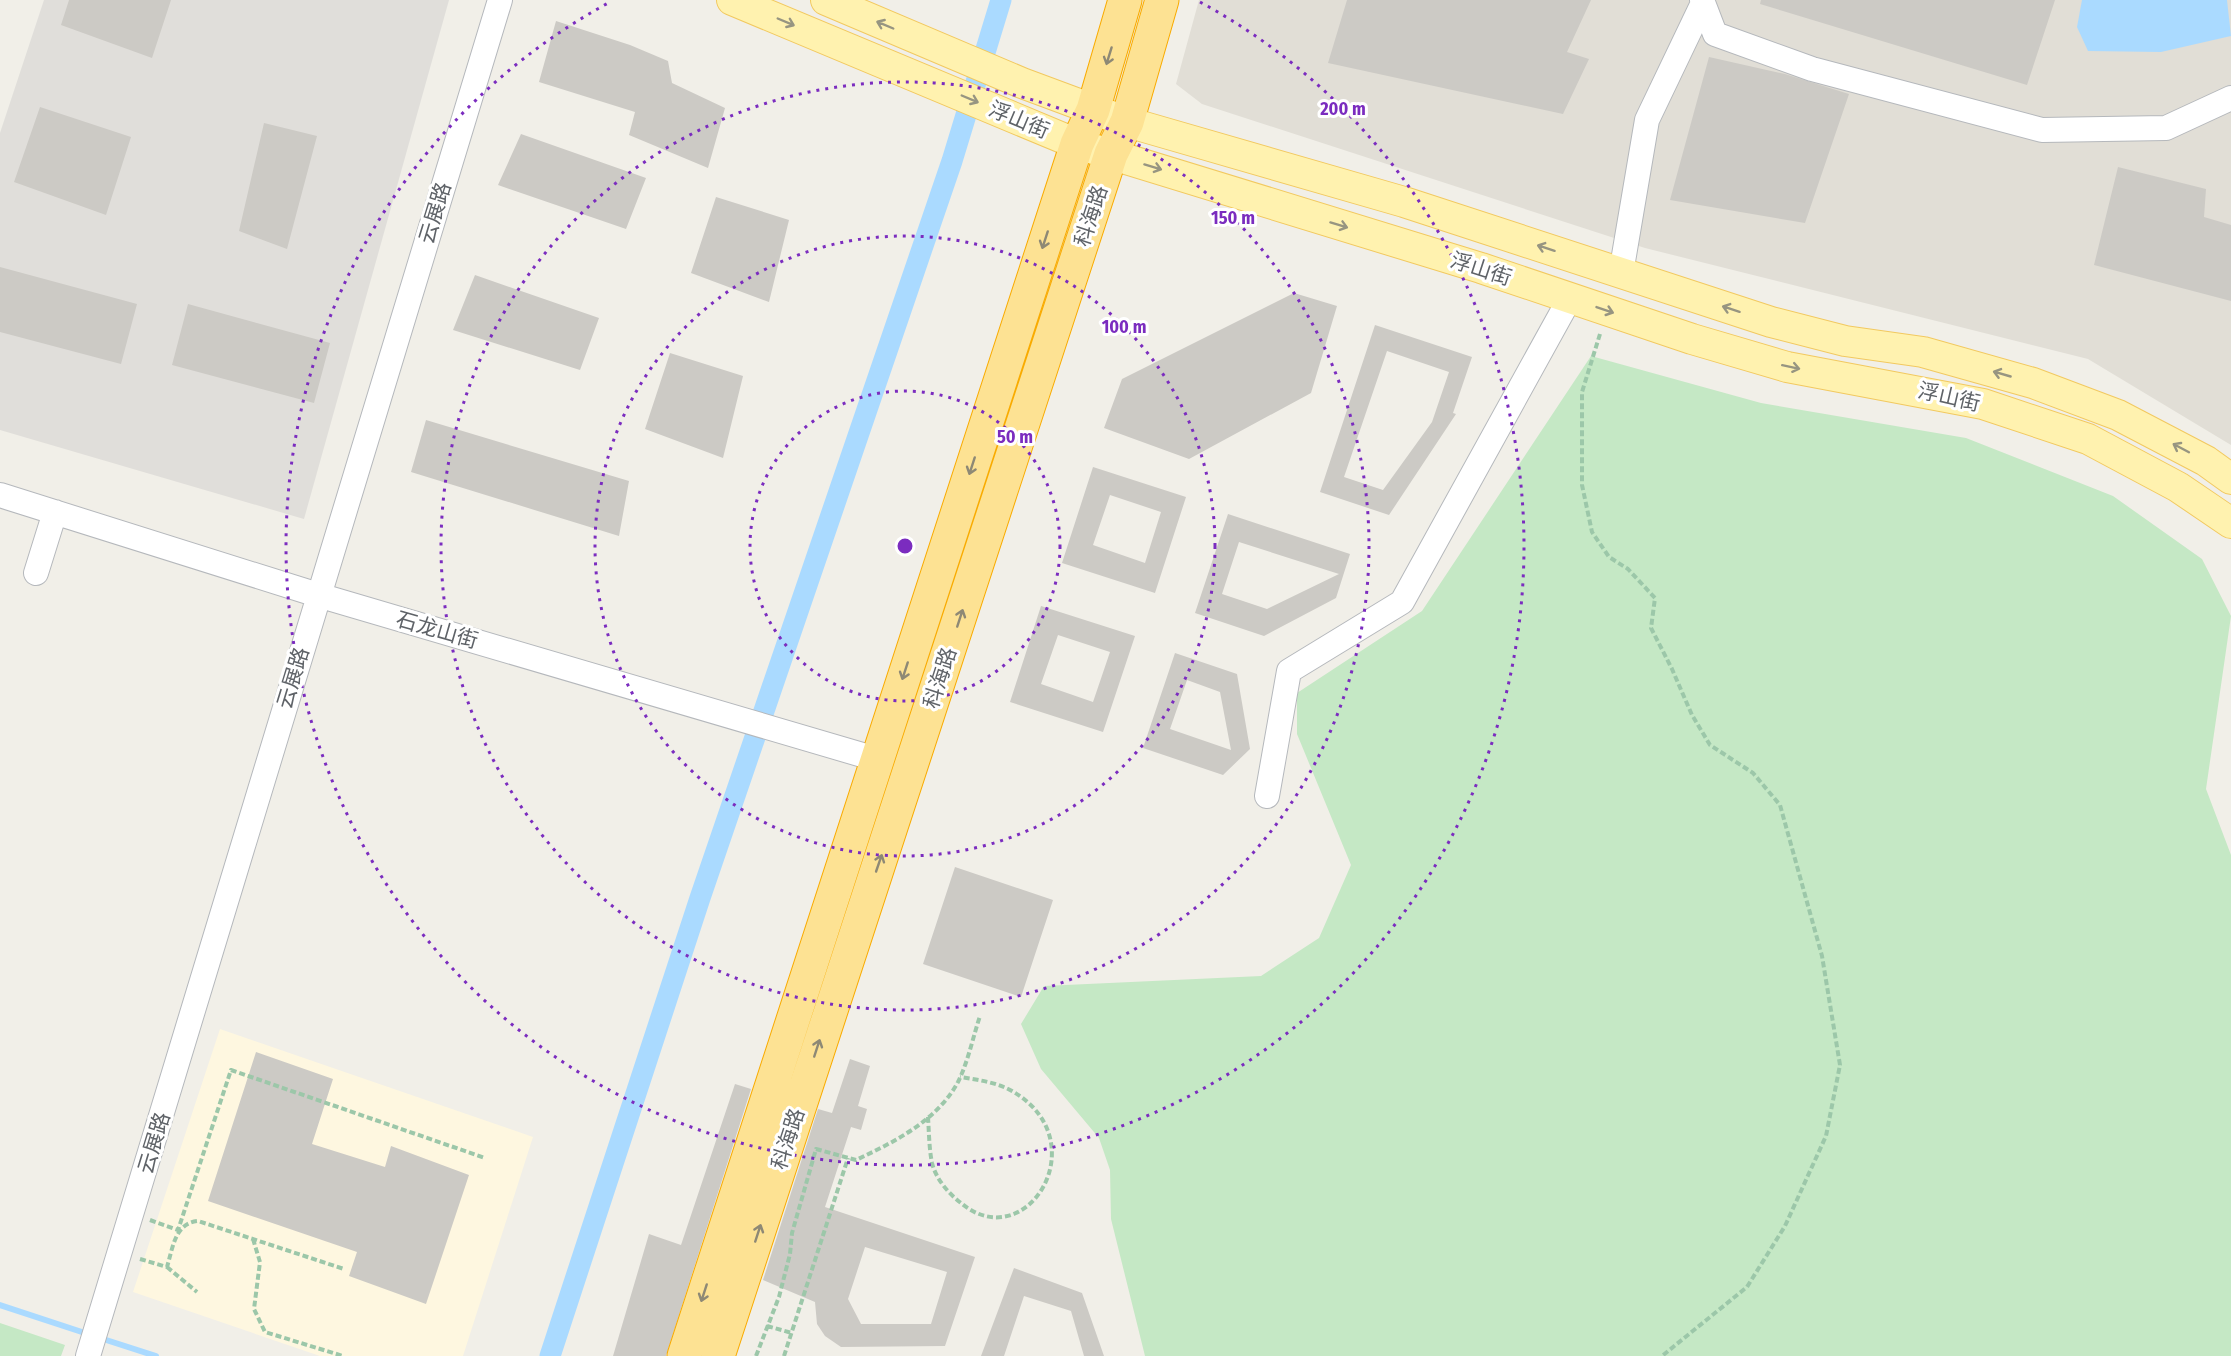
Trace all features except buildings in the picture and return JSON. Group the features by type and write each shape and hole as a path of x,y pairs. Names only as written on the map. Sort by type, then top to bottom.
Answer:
{"highway":[{"name":"科海路","path":"684,1356 1077,144 1093,110 1125,0"},
{"name":"科海路","path":"718,1356 1111,154 1127,122 1162,0"}],"main road":[{"name":"浮山街","path":"732,0 1077,144 1481,268 1692,339 1787,367 1983,404 2088,439 2178,487 2231,523"},
{"name":"浮山街","path":"826,0 1022,83 1127,122 1404,202 1771,322 1845,341 1923,352 2033,383 2118,415 2206,461 2231,479"}],"street":[{"name":"云展路","path":"89,1353 500,0"},
{"path":"1702,2 1715,34 1725,38 1812,69 2042,130 2166,128 2231,98"},
{"path":"1621,273 1647,120 1702,2"},
{"path":"1267,796 1289,671 1402,602 1570,298"},
{"name":"石龙山街","path":"0,495 318,595 876,759"},
{"path":"36,573 55,512"}],"path":[{"path":"1608,311 1582,392 1582,485 1592,532 1609,557 1628,569 1655,597 1651,628 1692,715 1710,745 1754,772 1780,806 1822,956 1840,1065 1826,1136 1785,1226 1747,1287 1662,1356"},
{"path":"756,1356 779,1297 790,1254 792,1233 816,1149 856,1160 896,1142 928,1117 960,1077 980,1016"},
{"path":"167,1267 231,1070 485,1158"},
{"path":"928,1117 933,1164 941,1182 966,1208 986,1216 1006,1216 1023,1209 1039,1196 1049,1178 1052,1152 1048,1127 1036,1110 1012,1091 989,1081 960,1077"},
{"path":"784,1356 848,1158"},
{"path":"178,1230 189,1222 198,1221 344,1269"},
{"path":"170,1227 178,1230"},
{"path":"253,1238 260,1262 254,1309 265,1332 343,1356"},
{"path":"121,1253 167,1267 197,1292"},
{"path":"767,1326 792,1333"}],"shaded area":[{"path":"44,0 449,0 304,519 0,430 0,133"},
{"path":"1199,0 2231,0 2231,445 2088,359 1645,248 1202,104 1176,84"},
{"path":"220,1029 533,1137 463,1356 320,1356 133,1292"}],"green space":[{"path":"1591,356 1761,403 1966,438 2113,496 2202,559 2231,616 2206,789 2231,855 2231,1356 1145,1356 1111,1219 1110,1170 1099,1138 1041,1069 1021,1024 1044,986 1261,976 1319,938 1351,865 1297,734 1297,693 1422,611"},
{"path":"0,1323 65,1345 61,1356 0,1356"}],"water":[{"path":"2082,0 2227,0 2231,36 2161,52 2088,51 2077,27"}],"waterway":[{"path":"550,1356 700,898 952,161 1001,0"},
{"path":"0,1305 91,1335"},
{"path":"100,1338 156,1356"}]}
